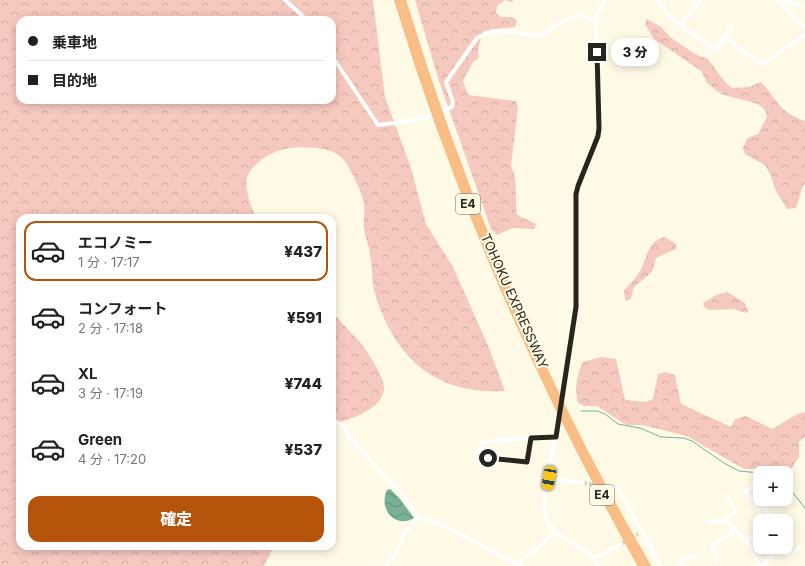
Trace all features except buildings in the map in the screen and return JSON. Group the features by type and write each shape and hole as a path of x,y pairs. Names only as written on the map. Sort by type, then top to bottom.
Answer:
{"highway":[{"name":"TOHOKU EXPRESSWAY","path":"397,0 429,100 473,217 511,308 564,422 641,566"},
{"name":"TOHOKU EXPRESSWAY","path":"403,0 437,105 478,215 516,306 568,416 648,566"}],"street":[{"path":"285,0 303,16"},
{"path":"598,566 594,559 555,531 547,521 544,514 576,307 576,194 598,136 599,128 596,22 597,14 605,0"},
{"path":"658,0 671,18 715,50 732,27"},
{"path":"681,25 700,0"},
{"path":"778,0 805,28"},
{"path":"782,5 787,0 802,6"},
{"path":"336,62 375,123 378,125 416,120 452,107 453,102 446,82 477,38 488,33 512,31 536,36 546,33 556,25 579,14 596,22"},
{"path":"725,37 762,65 805,34"},
{"path":"337,422 345,428 349,437 404,497 418,517 445,526 517,565 525,556 533,553 555,531"},
{"path":"531,438 527,462 496,458 480,458 482,442 531,438 556,437"},
{"path":"549,478 583,483"},
{"path":"753,487 746,491 753,502"},
{"path":"614,488 619,489 640,534 662,566"},
{"path":"723,522 736,511 726,495"},
{"path":"756,506 758,509 764,506 768,514"},
{"path":"384,566 393,558 405,532 418,517"},
{"path":"709,521 727,522 747,541 761,566 779,549 789,556 799,548"},
{"path":"717,562 712,545 735,530"},
{"path":"747,541 753,536"},
{"path":"594,559 621,544"},
{"path":"682,566 680,560 696,556"}],"green space":[{"path":"0,0 373,0 385,97 411,168 426,224 453,267 487,343 505,391 480,391 458,387 438,379 421,368 406,354 394,337 383,317 375,294 369,248 364,228 364,204 361,194 345,161 336,154 328,151 300,147 291,148 275,152 256,164 248,175 246,185 250,203 255,214 16,214 16,550 272,550 264,566 0,566"},
{"path":"415,0 505,0 497,6 496,13 501,17 512,17 517,20 515,27 493,29 483,32 478,49 479,58 473,62 463,81 468,95 516,101 518,108 511,166 516,184 516,209 517,215 536,224 534,229 513,228 497,235 491,229 439,81"},
{"path":"647,19 661,27 670,37 695,54 708,59 725,82 732,88 749,87 761,82 784,110 796,118 805,121 805,185 803,185 796,208 787,209 776,191 771,176 765,165 745,154 743,148 747,138 758,134 767,117 765,110 758,104 721,94 707,83 701,71 654,39 645,24"},
{"path":"664,237 676,244 676,249 656,258 652,272 634,287 631,298 627,301 625,300 624,291 638,274 651,246 658,239"},
{"path":"727,292 745,303 748,312 746,313 733,309 709,310 704,307 703,303 716,295"},
{"path":"336,316 359,341 371,357 384,385 382,397 377,403 363,413 336,423"},
{"path":"601,357 616,359 625,400 646,402 653,399 658,374 666,372 675,375 681,404 731,427 735,419 746,416 772,429 792,417 805,412 805,437 799,442 799,457 793,466 753,466 753,469 744,469 687,436 642,425 626,425 597,406 584,406 578,403 576,393 577,382 583,362"}],"water":[{"path":"390,489 400,499 414,518 407,521 400,521 390,515 385,504 385,497 387,490"}],"waterway":[{"path":"581,411 597,411 605,414 618,424 640,428 661,437 684,438 692,441 724,463 739,471 753,472"},
{"path":"793,493 805,508"}],"tunnel":[{"path":"583,483 614,488"},
{"path":"621,544 638,534"}],"route":[{"path":"488,458 527,462 531,438 556,437 574,323 578,285 576,194 583,171 598,136 599,128 597,52"}]}
